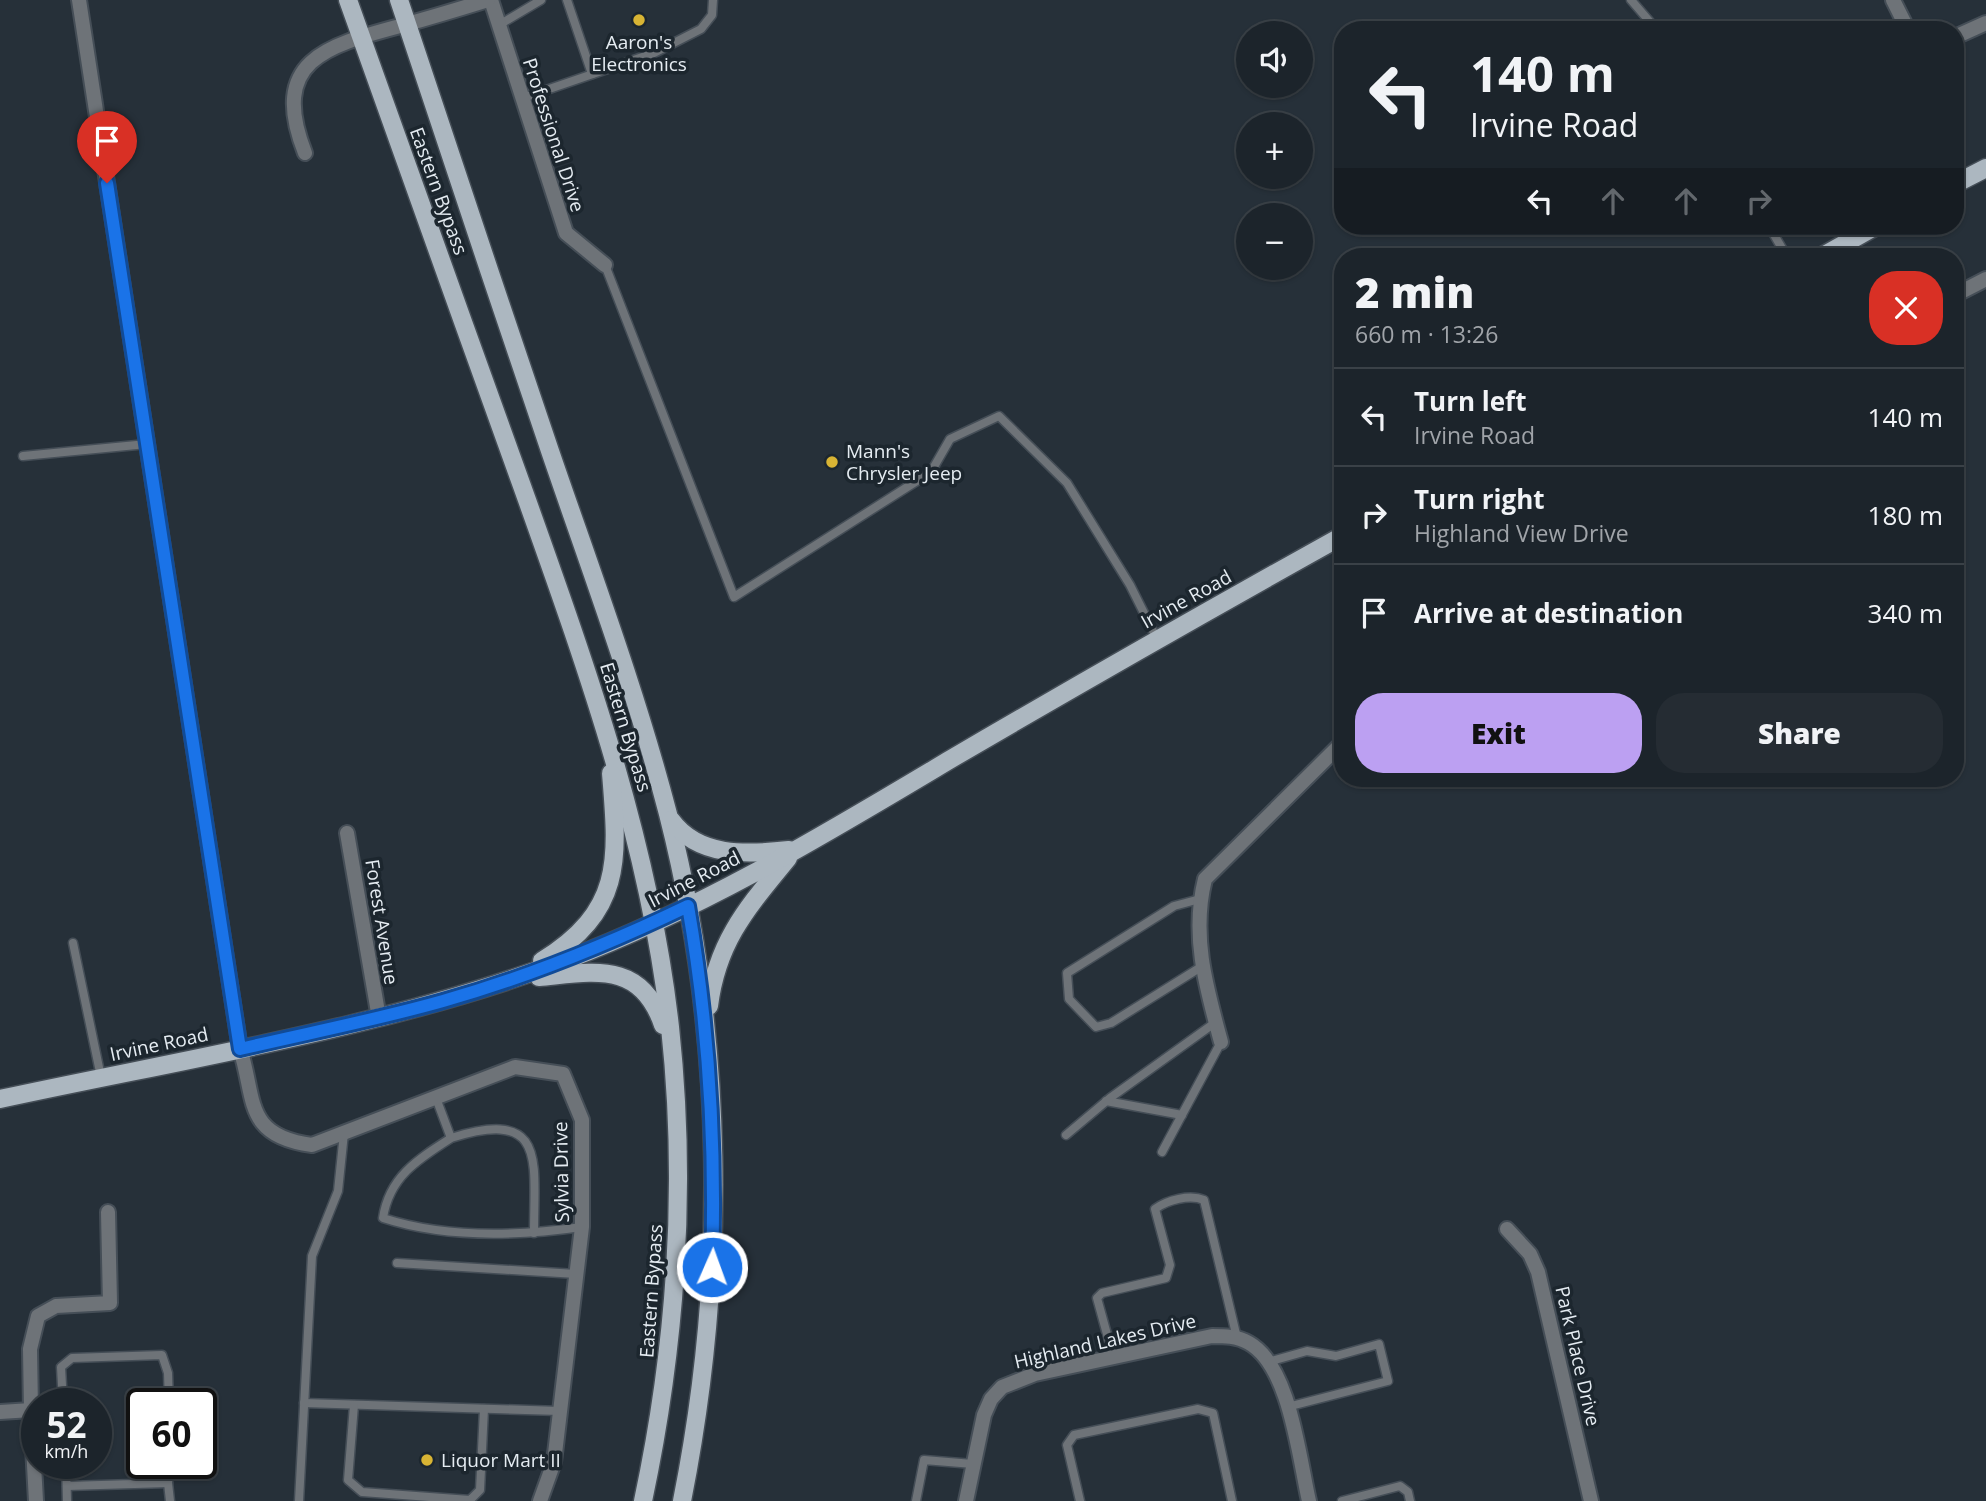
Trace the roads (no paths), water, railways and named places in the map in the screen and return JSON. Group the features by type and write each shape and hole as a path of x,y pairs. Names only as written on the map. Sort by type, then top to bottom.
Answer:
{"main road":[{"name":"Eastern Bypass","path":"348,0 607,731 634,824 654,923 672,1051 677,1158 677,1243 663,1393 643,1501"},
{"name":"Eastern Bypass","path":"399,0 633,696 668,817 688,906 706,1034 714,1178 711,1293 703,1373 682,1501"},
{"path":"1964,179 1986,168"},
{"path":"1837,248 1860,235"},
{"name":"Irvine Road","path":"0,1099 379,1018 514,978 654,923 796,849 1157,639 1334,540"},
{"path":"514,978 576,938 590,923 609,886 615,841 607,731"},
{"path":"668,817 696,844 714,850 771,852 796,849"},
{"path":"706,1034 715,969 725,943 739,918 796,849"},
{"path":"514,978 604,972 621,975 648,995 659,1012 672,1051"}],"street":[{"name":"Sylvia Drive","path":"79,0 240,1049 253,1108 266,1127 290,1142 312,1144 515,1067 563,1074 582,1120 582,1227 554,1462 540,1501"},
{"path":"305,153 294,113 295,90 301,74 314,58 328,48 361,37 490,0"},
{"name":"Professional Drive","path":"490,0 566,233 605,265"},
{"path":"1893,0 1904,21"},
{"path":"1964,33 1986,23"},
{"path":"1964,290 1986,279"},
{"path":"1221,1042 1201,967 1200,900 1205,879 1334,751"},
{"name":"Forest Avenue","path":"347,833 379,1018"},
{"path":"31,1388 30,1349 38,1316 57,1306 110,1303 108,1212"},
{"name":"Park Place Drive","path":"1507,1229 1530,1254 1538,1272 1591,1501"},
{"name":"Highland Lakes Drive","path":"966,1501 984,1415 991,1399 1002,1387 1035,1374 1202,1337 1237,1338"},
{"path":"1237,1338 1248,1342 1268,1362 1282,1389 1309,1501"},
{"path":"0,1412 21,1411"},
{"path":"35,1479 36,1501"}],"lane":[{"path":"499,25 541,0"},
{"path":"567,0 592,74"},
{"path":"523,98 654,53 701,29 712,15 713,0"},
{"path":"1631,0 1649,21"},
{"path":"605,265 734,597 931,472 950,439 999,416 1067,483 1130,585 1157,639"},
{"path":"23,456 147,444"},
{"path":"1200,900 1174,906 1067,973 1069,999 1096,1027 1111,1023 1201,967"},
{"path":"73,943 102,1077"},
{"path":"1066,1135 1106,1101 1216,1022"},
{"path":"1163,1152 1221,1042"},
{"path":"436,1098 451,1138"},
{"path":"1106,1101 1182,1115"},
{"path":"534,1233 534,1158 525,1142 511,1130 493,1127 451,1138 417,1160 394,1182 383,1218 417,1228 534,1233 582,1227"},
{"path":"299,1501 312,1256 338,1191 344,1133"},
{"path":"1114,1356 1097,1298 1102,1293 1166,1278 1170,1265 1155,1209 1162,1204 1195,1196 1204,1200 1237,1338"},
{"path":"397,1263 576,1274"},
{"path":"1268,1362 1307,1351 1336,1356 1379,1345 1388,1381 1287,1407"},
{"path":"62,1388 61,1367 72,1358 162,1355 169,1373 169,1388"},
{"path":"304,1403 560,1411"},
{"path":"354,1405 348,1480 362,1492 470,1500 481,1490 484,1409"},
{"path":"1080,1501 1067,1445 1074,1435 1198,1409 1213,1413 1232,1501"},
{"path":"916,1501 924,1461 973,1464"},
{"path":"66,1479 67,1501"},
{"path":"168,1479 170,1501"},
{"path":"66,1486 168,1483"},
{"path":"1348,1500 1401,1486 1408,1492 1410,1501"}],"place":[{"name":"Aaron's Electronics","path":"639,20"},
{"name":"Mann's Chrysler Jeep","path":"832,462"},
{"name":"Liquor Mart II","path":"427,1460"}]}
